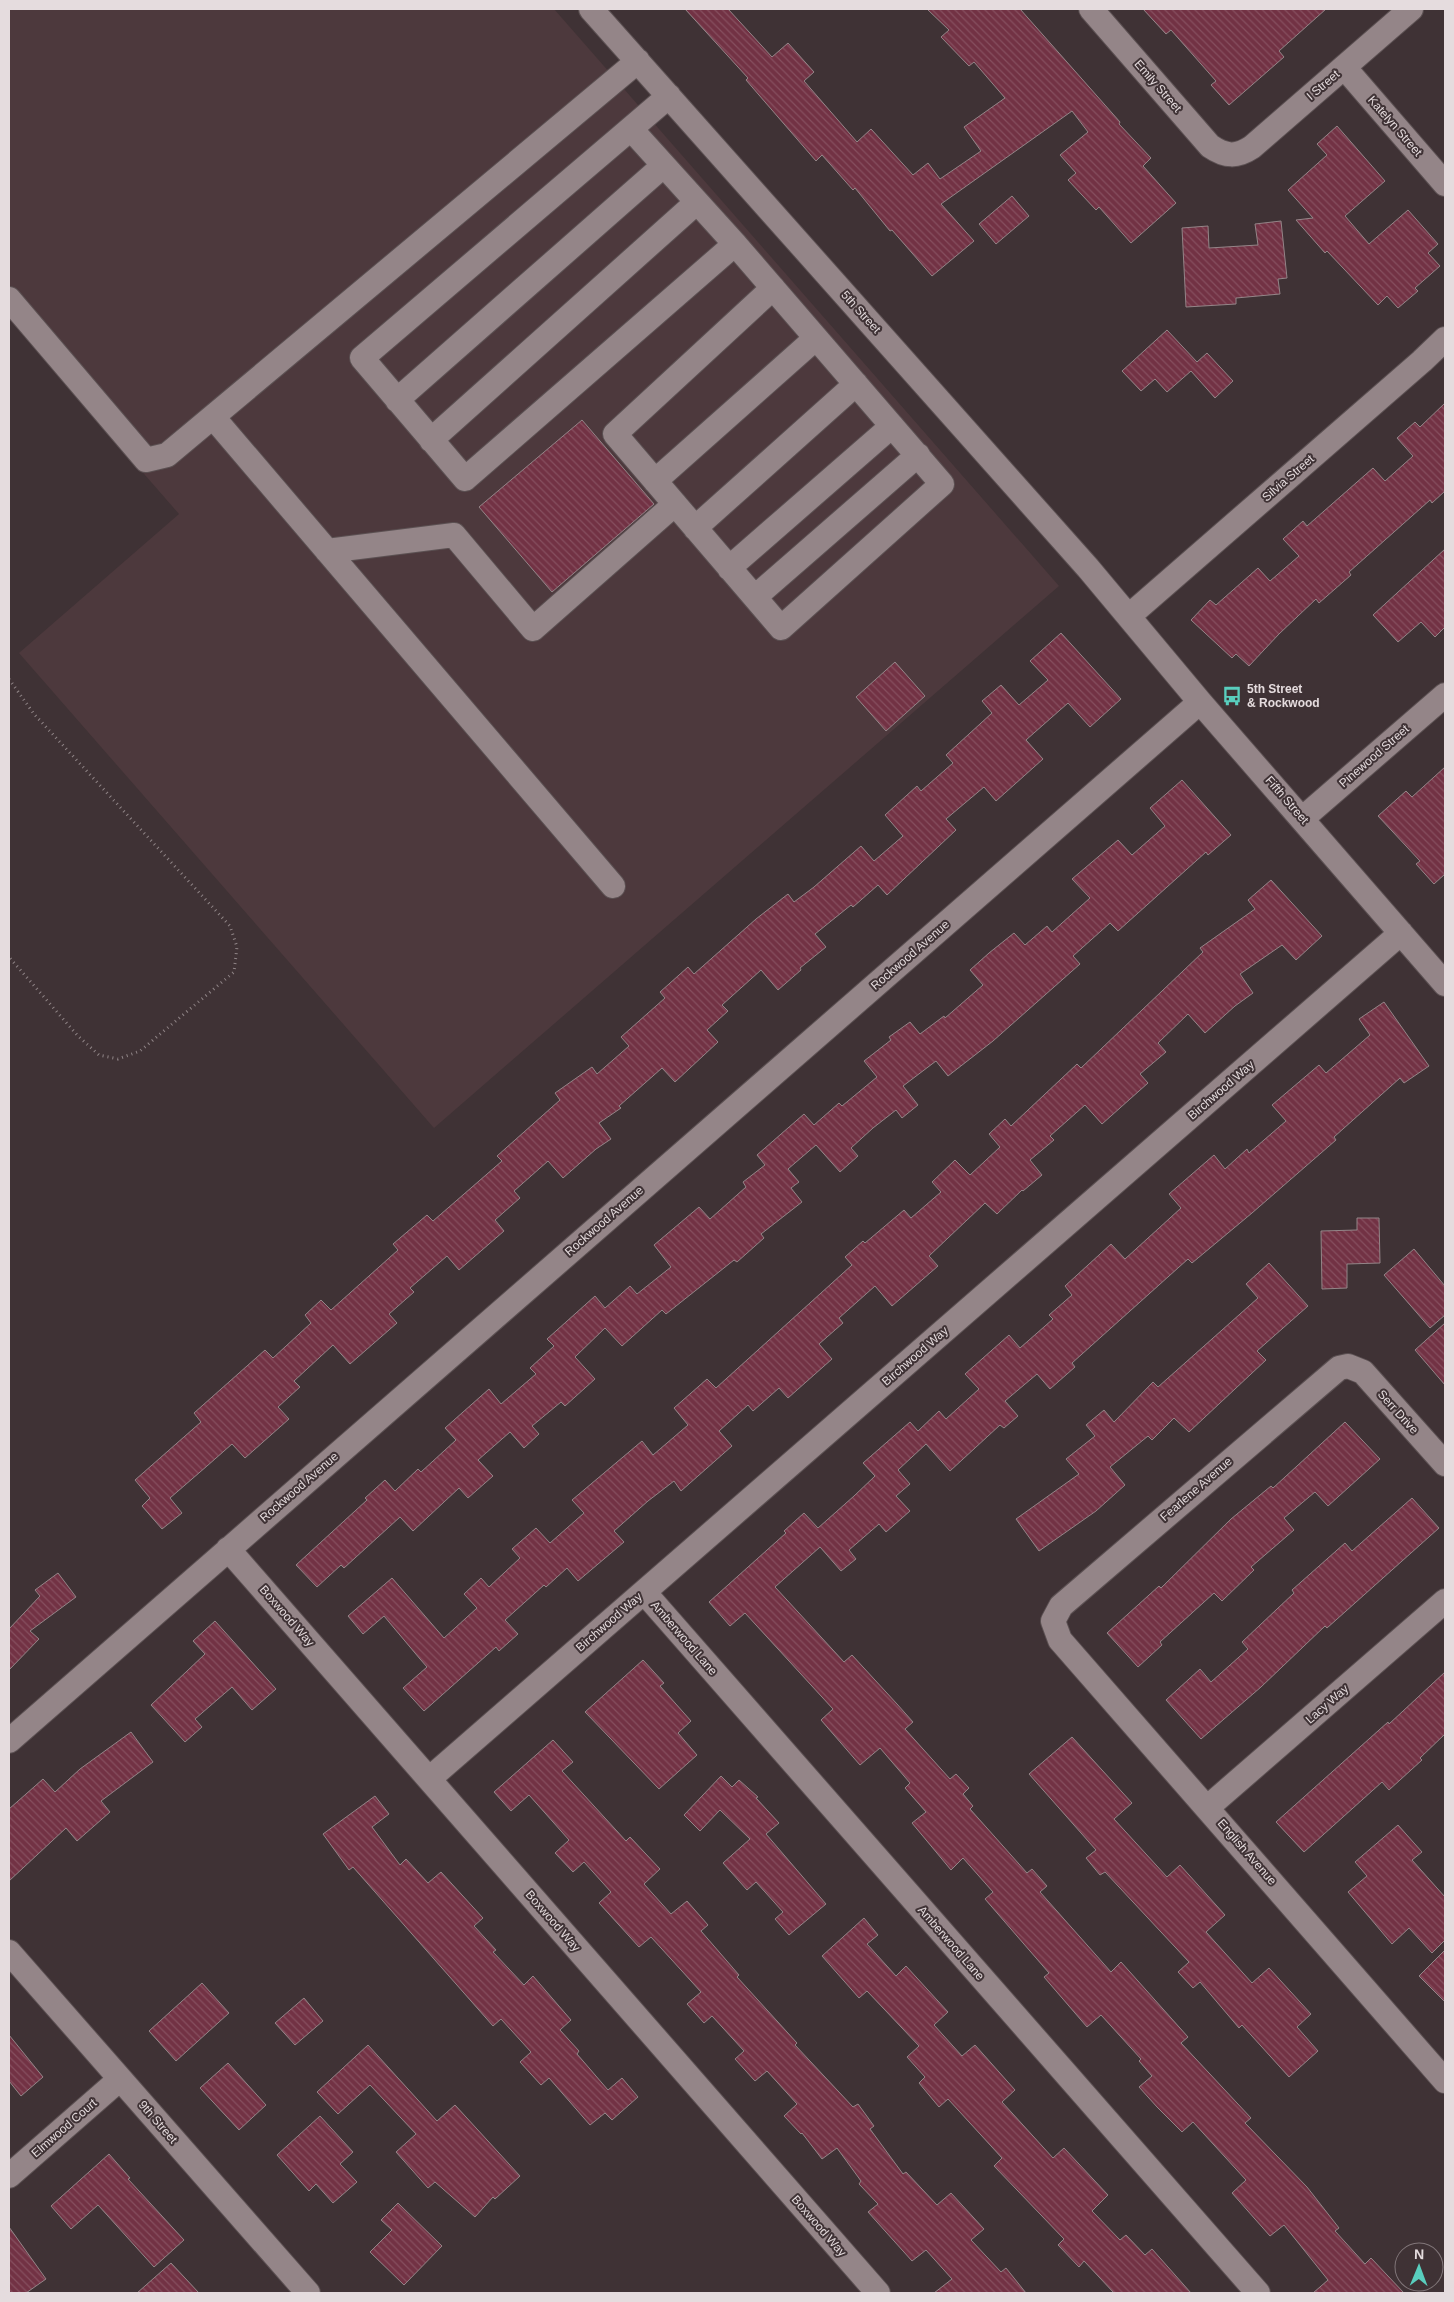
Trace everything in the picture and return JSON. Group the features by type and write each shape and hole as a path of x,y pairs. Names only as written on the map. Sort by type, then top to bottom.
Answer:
{"street":[{"name":"5th Street","path":"591,9 1129,616"},
{"name":"Emily Street","path":"1091,9 1210,146 1220,153 1230,155"},
{"name":"I Street","path":"1230,155 1242,153 1252,147 1412,9"},
{"path":"9,299 146,460 167,455 638,61"},
{"name":"Katelyn Street","path":"1344,67 1445,184"},
{"path":"669,96 362,358 465,479 735,244"},
{"path":"632,129 663,166 735,244 918,455 942,484 781,628 615,434 773,288"},
{"path":"397,400 663,166"},
{"path":"432,440 697,202"},
{"path":"655,481 816,338"},
{"name":"Silvia Street","path":"1129,616 1422,362 1445,339"},
{"path":"695,528 856,384"},
{"path":"213,417 613,886"},
{"path":"730,568 892,426"},
{"path":"755,597 918,455"},
{"path":"328,551 454,535 533,629 676,504"},
{"name":"Fifth Street","path":"1129,616 1200,702 1303,818 1445,984"},
{"name":"Pinewood Street","path":"1303,818 1445,695"},
{"name":"Rockwood Avenue","path":"9,1741 1200,702"},
{"name":"Birchwood Way","path":"429,1779 1401,933"},
{"name":"Serr Drive","path":"1348,1366 1363,1372 1445,1464"},
{"name":"Fearlene Avenue","path":"1053,1621 1061,1606 1076,1593 1331,1373 1348,1366"},
{"name":"Boxwood Way","path":"228,1549 878,2293"},
{"name":"Amberwood Lane","path":"644,1592 1258,2293"},
{"name":"Lacy Way","path":"1208,1807 1445,1601"},
{"name":"English Avenue","path":"1053,1621 1060,1640 1208,1807 1445,2081"},
{"name":"9th Street","path":"9,1952 308,2293"},
{"name":"Elmwood Court","path":"9,2176 120,2079"}],"path":[{"path":"9,679 34,714 230,926 237,947 234,972 140,1051 118,1059 99,1055 78,1036 9,957"}],"shaded area":[{"path":"9,9 554,9 1059,586 434,1128 19,653 179,514 9,319"}],"building":[{"path":"685,9 728,9 772,57 788,43 814,72 804,81 857,142 871,129 913,175 928,163 940,179 981,151 964,127 1005,98 974,62 969,66 941,37 949,30 927,9 1020,9 1120,122 1119,124 1151,158 1143,166 1176,203 1131,243 1099,207 1096,210 1068,180 1076,173 1060,155 1088,132 1072,111 941,204 974,241 932,276 892,230 890,231 855,188 853,190 822,155 816,161 746,80 748,78"},
{"path":"1143,9 1326,9 1279,51 1284,57 1229,105 1211,85 1216,81 1171,30 1166,34"},
{"path":"1337,126 1385,181 1345,216 1369,244 1408,210 1438,244 1428,253 1440,266 1415,288 1418,291 1398,308 1387,296 1378,305 1327,251 1325,253 1296,220 1313,218 1288,190 1327,155 1317,144"},
{"path":"1012,196 1029,216 996,244 979,224"},
{"path":"1281,221 1287,278 1278,279 1280,294 1236,298 1236,304 1186,307 1182,228 1208,226 1209,248 1258,245 1255,224"},
{"path":"1167,330 1197,362 1207,353 1233,381 1215,398 1191,371 1167,392 1155,379 1141,391 1122,371"},
{"path":"1445,403 1445,491 1432,503 1430,500 1349,572 1351,575 1319,603 1316,599 1249,666 1236,654 1232,658 1191,620 1210,600 1216,605 1258,568 1270,581 1299,556 1283,539 1303,521 1307,526 1373,468 1385,481 1413,456 1397,438 1415,422 1420,427"},
{"path":"582,420 654,504 552,592 479,507"},
{"path":"1445,549 1445,627 1435,637 1421,622 1398,642 1373,615"},
{"path":"1061,633 1121,699 1090,727 1068,703 1026,740 1043,759 996,801 984,787 946,819 956,830 887,895 878,885 853,907 851,905 815,934 826,947 800,968 801,970 778,990 761,970 722,1005 728,1011 707,1030 718,1042 675,1082 662,1068 619,1106 621,1108 599,1123 611,1139 596,1149 563,1178 548,1161 514,1191 520,1198 495,1220 504,1231 459,1270 447,1256 410,1288 414,1292 389,1314 397,1323 350,1364 333,1345 294,1381 300,1387 278,1407 289,1419 245,1458 232,1444 170,1498 182,1513 162,1529 142,1506 150,1498 135,1480 201,1422 194,1413 265,1350 273,1358 311,1323 305,1315 321,1300 331,1310 398,1250 393,1244 427,1215 433,1221 502,1161 497,1156 560,1100 555,1093 592,1067 597,1074 629,1046 621,1037 665,998 660,992 688,967 694,974 756,919 788,894 794,902 861,846 874,861 903,836 885,815 917,786 921,791 953,763 946,755 992,713 982,701 1001,685 1019,705 1048,680 1030,661"},
{"path":"895,662 925,696 886,731 856,697"},
{"path":"1445,767 1445,874 1434,884 1416,864 1420,861 1378,816 1406,791 1412,797"},
{"path":"1182,780 1231,835 1208,855 1206,852 1118,931 1110,923 1073,956 1080,964 993,1041 948,1076 936,1061 903,1086 918,1105 902,1118 896,1110 873,1128 851,1148 858,1156 840,1172 816,1145 788,1169 799,1182 791,1188 802,1202 761,1234 764,1238 737,1262 734,1260 666,1314 662,1310 622,1346 605,1328 575,1357 595,1379 565,1406 561,1402 532,1426 539,1434 524,1448 510,1432 478,1460 493,1476 468,1498 459,1488 413,1531 400,1517 344,1568 341,1565 317,1587 296,1565 367,1500 365,1498 385,1480 395,1491 418,1469 421,1472 456,1440 445,1428 489,1389 501,1404 536,1374 530,1368 554,1346 547,1339 595,1296 605,1308 630,1286 637,1294 671,1267 654,1245 699,1207 710,1219 746,1187 743,1182 765,1165 757,1155 804,1114 814,1125 839,1103 842,1106 877,1077 864,1061 891,1040 889,1037 910,1022 920,1034 944,1016 945,1018 983,985 970,970 989,953 1014,933 1025,945 1047,926 1052,932 1090,898 1072,879 1118,840 1132,855 1165,826 1150,808"},
{"path":"1271,880 1322,936 1296,960 1282,945 1240,974 1253,993 1235,1006 1205,1033 1188,1014 1158,1043 1166,1052 1140,1074 1148,1083 1102,1124 1085,1105 1050,1136 1054,1140 1030,1160 1042,1175 1022,1190 997,1214 985,1203 929,1256 938,1266 892,1306 875,1286 839,1318 843,1323 819,1344 832,1359 788,1398 779,1388 753,1411 748,1405 719,1431 732,1446 681,1491 674,1481 648,1501 614,1531 624,1542 578,1581 567,1568 546,1587 544,1585 505,1620 518,1634 499,1651 496,1647 424,1711 403,1688 427,1667 384,1616 363,1634 348,1616 392,1578 444,1638 477,1608 464,1594 481,1578 489,1587 520,1558 512,1549 536,1528 550,1543 584,1513 572,1500 642,1441 653,1455 688,1425 674,1408 707,1379 716,1388 852,1265 845,1257 863,1241 865,1243 904,1210 911,1218 941,1192 932,1182 955,1160 970,1175 1000,1147 989,1134 1005,1119 1011,1126 1077,1064 1081,1068 1203,952 1200,948 1255,909 1248,900"},
{"path":"1384,1002 1429,1066 1404,1083 1400,1078 1334,1137 1336,1140 1252,1213 1192,1263 1188,1259 1072,1363 1075,1367 1050,1389 1037,1374 1005,1401 1018,1416 1004,1428 1000,1425 950,1471 926,1444 898,1470 910,1484 896,1496 910,1511 886,1532 879,1524 849,1550 856,1559 841,1571 820,1547 775,1587 844,1662 852,1655 897,1704 913,1722 905,1729 950,1779 956,1774 969,1788 963,1794 973,1806 970,1809 1027,1873 1032,1869 1047,1886 1040,1892 1111,1972 1121,1962 1188,2037 1181,2043 1251,2118 1245,2123 1307,2187 1339,2228 1335,2231 1365,2264 1371,2258 1394,2282 1394,2292 1404,2293 1313,2293 1328,2280 1284,2225 1270,2236 1232,2193 1246,2180 1193,2122 1182,2132 1157,2107 1139,2087 1152,2076 1139,2061 1141,2059 1101,2015 1087,2027 1044,1977 1049,1973 985,1899 993,1892 963,1858 951,1870 912,1823 926,1812 905,1788 910,1783 880,1748 860,1765 821,1720 833,1709 745,1613 730,1626 709,1602 786,1533 784,1531 804,1513 818,1528 854,1496 875,1476 863,1463 910,1422 918,1431 939,1411 946,1419 979,1389 965,1374 1009,1335 1020,1348 1053,1319 1049,1315 1072,1295 1065,1286 1111,1244 1125,1259 1181,1208 1169,1194 1214,1155 1225,1169 1247,1149 1249,1153 1286,1121 1272,1105 1319,1065 1326,1073 1370,1035 1359,1019"},
{"path":"1357,1218 1379,1218 1380,1263 1347,1264 1347,1288 1322,1289 1321,1231 1357,1230"},
{"path":"1414,1249 1445,1286 1445,1315 1430,1328 1384,1275"},
{"path":"1269,1263 1308,1306 1257,1351 1266,1360 1189,1432 1174,1418 1152,1440 1148,1436 1110,1467 1125,1485 1096,1511 1039,1551 1016,1519 1079,1474 1066,1459 1095,1436 1086,1425 1104,1410 1114,1422 1153,1382 1158,1387 1258,1298 1246,1284"},
{"path":"1445,1323 1445,1385 1415,1350"},
{"path":"1345,1422 1380,1459 1328,1506 1315,1492 1284,1518 1294,1530 1251,1567 1254,1570 1222,1601 1214,1593 1160,1642 1162,1645 1138,1667 1107,1633 1159,1586 1161,1588 1231,1519 1271,1486 1273,1488"},
{"path":"1412,1498 1439,1528 1327,1628 1325,1626 1261,1687 1201,1739 1166,1700 1200,1669 1211,1682 1248,1649 1242,1642 1294,1593 1292,1590 1345,1543 1352,1551"},
{"path":"58,1573 76,1597 30,1631 39,1639 9,1670 9,1629 40,1596 35,1590"},
{"path":"215,1621 276,1689 252,1710 232,1687 195,1719 202,1727 185,1742 151,1705 205,1654 193,1641"},
{"path":"643,1660 664,1683 660,1686 691,1721 678,1733 697,1755 659,1789 585,1712"},
{"path":"1445,1672 1445,1734 1420,1758 1422,1760 1389,1790 1382,1782 1304,1852 1276,1822 1388,1722 1389,1724"},
{"path":"131,1732 153,1762 101,1801 110,1812 77,1841 66,1828 9,1881 9,1809 43,1779 55,1792 80,1769"},
{"path":"1072,1737 1132,1803 1114,1819 1167,1877 1180,1865 1225,1915 1206,1932 1252,1983 1269,1968 1311,2014 1297,2027 1318,2051 1289,2077 1242,2025 1239,2028 1200,1982 1193,1988 1178,1972 1189,1962 1105,1872 1100,1875 1086,1858 1096,1850 1029,1774"},
{"path":"553,1740 573,1762 562,1771 626,1841 630,1837 660,1869 644,1884 671,1914 687,1901 708,1925 701,1931 739,1975 737,1977 797,2043 795,2045 853,2107 858,2104 874,2126 870,2129 903,2174 906,2172 937,2205 951,2193 984,2229 971,2240 1001,2272 1006,2268 1026,2293 934,2293 952,2279 926,2250 912,2261 868,2212 878,2204 859,2184 861,2181 837,2148 822,2159 802,2133 784,2116 797,2104 767,2071 755,2081 735,2059 744,2051 712,2016 704,2023 687,2004 701,1992 651,1937 639,1947 599,1903 611,1892 584,1862 573,1872 555,1853 569,1840 529,1795 511,1811 494,1792"},
{"path":"721,1776 732,1787 739,1780 758,1797 756,1798 779,1823 766,1834 826,1904 789,1935 775,1919 783,1912 756,1882 747,1890 723,1863 750,1839 720,1810 700,1831 684,1815"},
{"path":"375,1796 389,1814 372,1827 400,1865 406,1859 428,1883 441,1872 483,1918 474,1926 496,1950 493,1952 524,1985 533,1976 571,2020 560,2030 579,2051 577,2054 608,2090 622,2078 638,2097 612,2120 605,2113 590,2125 549,2078 541,2085 520,2062 531,2052 501,2019 493,2026 353,1867 349,1870 323,1834"},
{"path":"1398,1825 1422,1852 1412,1860 1445,1897 1445,1940 1432,1953 1409,1928 1392,1944 1348,1892 1367,1876 1355,1862"},
{"path":"864,1918 878,1935 867,1944 896,1976 906,1966 948,2012 934,2025 962,2056 975,2045 1015,2090 1002,2102 1053,2158 1064,2148 1108,2195 1092,2211 1120,2240 1126,2235 1145,2255 1152,2249 1191,2293 1114,2293 1084,2261 1079,2267 1058,2245 1064,2239 994,2166 1002,2158 948,2099 939,2107 919,2083 925,2077 907,2057 919,2046 867,1991 859,1998 822,1956"},
{"path":"1445,1950 1445,2002 1419,1976"},
{"path":"202,1983 229,2013 176,2061 149,2031"},
{"path":"304,1998 323,2021 295,2045 275,2023"},
{"path":"9,2035 43,2077 21,2096 9,2081"},
{"path":"368,2045 437,2121 455,2105 520,2176 495,2199 493,2197 475,2217 435,2182 428,2188 396,2152 416,2134 370,2085 338,2114 317,2092"},
{"path":"228,2063 266,2105 239,2130 200,2088"},
{"path":"320,2116 353,2152 340,2164 357,2182 333,2203 316,2184 309,2191 277,2155"},
{"path":"109,2154 130,2178 128,2179 184,2240 154,2267 98,2205 71,2229 51,2206"},
{"path":"398,2203 442,2246 404,2285 370,2252 392,2230 381,2220"},
{"path":"9,2227 46,2279 26,2293 9,2293"},
{"path":"171,2263 199,2293 137,2293"}],"place":[{"name":"5th Street & Rockwood","path":"1232,696"}]}
